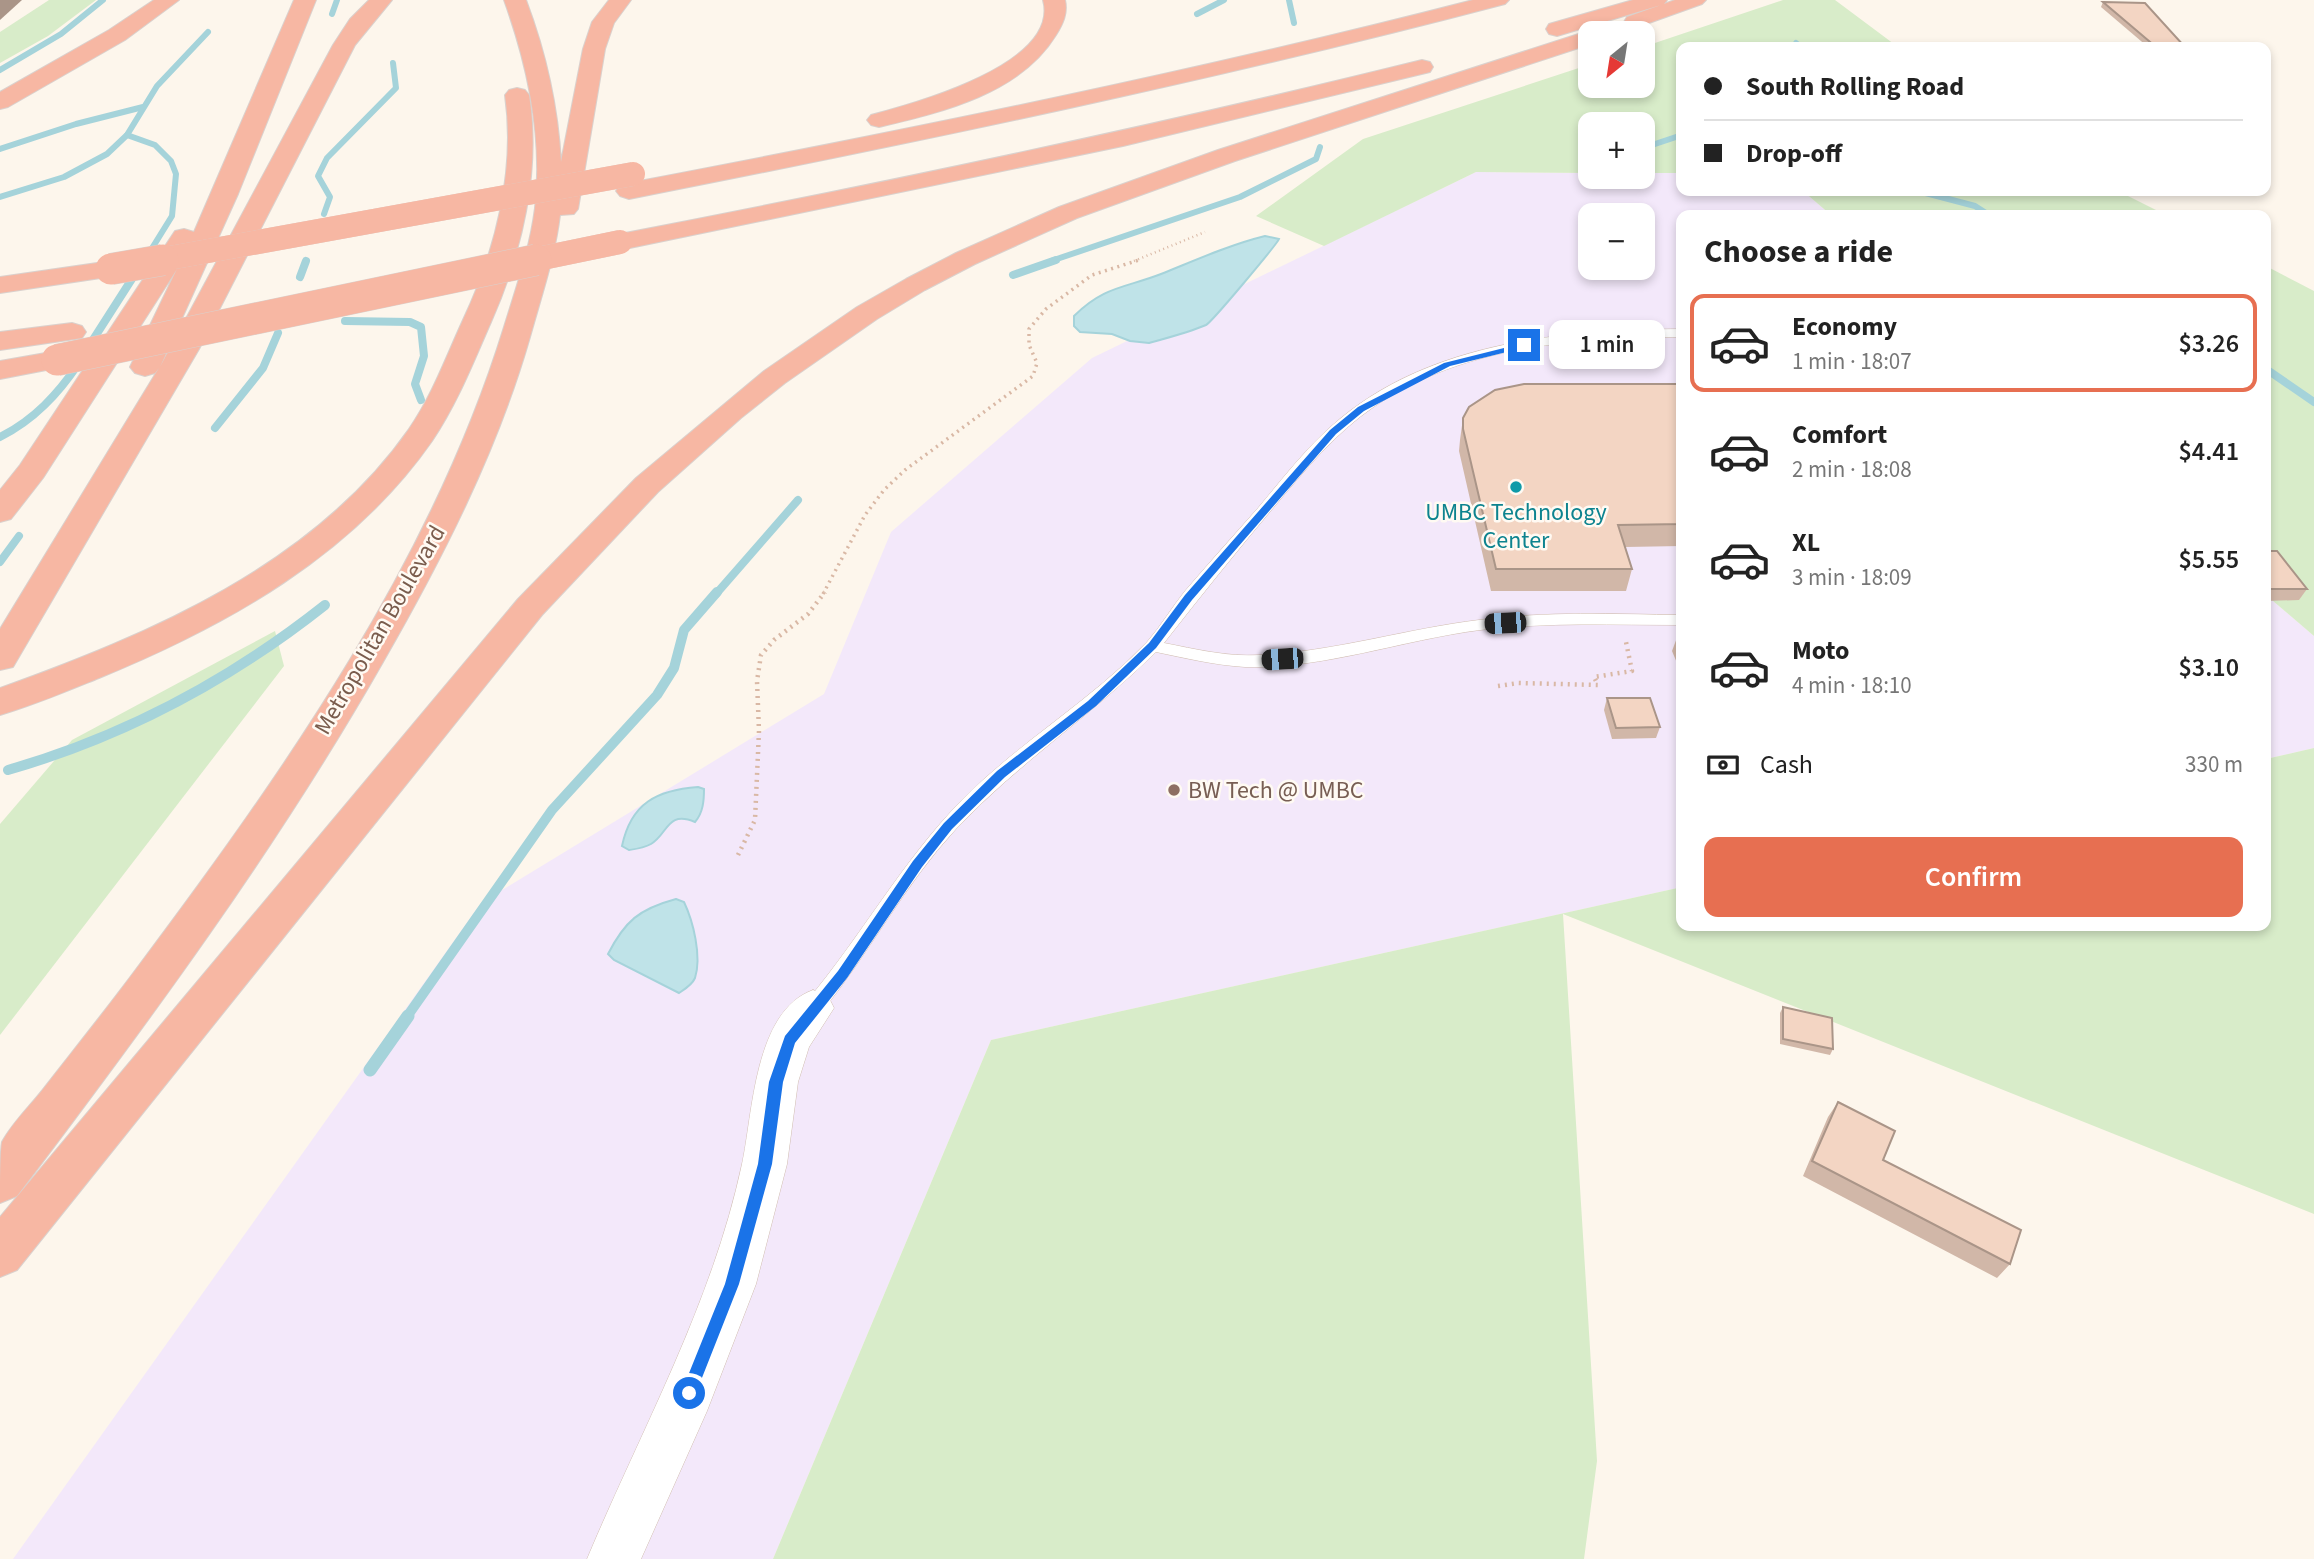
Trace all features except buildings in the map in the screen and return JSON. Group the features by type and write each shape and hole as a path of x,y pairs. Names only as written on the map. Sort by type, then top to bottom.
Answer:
{"highway":[{"path":"0,102 117,35 167,0"},
{"path":"0,641 153,350 267,96 305,0"},
{"path":"0,658 185,349 344,44 358,24 382,0"},
{"path":"0,702 115,660 210,612 303,554 358,507 419,437 450,383 499,270 514,197 522,136 515,75 501,0"},
{"name":"Metropolitan Boulevard","path":"0,1181 240,859 285,791 351,690 415,576 466,475 505,380 536,266 549,193 547,133 539,72 515,0"},
{"path":"466,475 513,379 555,264 594,50 603,22 620,0"},
{"path":"631,182 878,121 940,103 974,89 1006,72 1045,40 1053,21 1056,5 1054,0"},
{"path":"0,285 631,182 1060,107 1231,68 1498,0"},
{"path":"0,370 620,242 936,181 1268,107 1423,67 1656,0"},
{"path":"1636,21 1695,0"},
{"path":"0,1254 539,597 636,494 702,433 754,390 858,319 925,280 997,243 1084,206 1167,175 1578,41"},
{"path":"0,512 32,471 211,195 267,96"},
{"path":"0,341 365,286 620,242"}],"street":[{"path":"614,1559 689,1393 732,1284 765,1164 776,1082 790,1040 813,1008"}],"lane":[{"path":"813,1008 843,975 917,864 948,826 1001,774 1092,704 1153,646 1188,598 1310,457 1333,432 1361,409 1447,364 1489,352 1575,337 1676,333"},
{"path":"1153,646 1204,657 1255,661 1307,657 1429,631 1483,624 1676,620"}],"path":[{"path":"738,855 755,820 761,655 774,640 808,614 827,589 865,515 884,489 905,470 1033,376 1037,363 1029,345 1029,329 1054,302 1092,275 1159,253 1205,232"},
{"path":"1498,686 1518,683 1598,685 1594,677 1632,671 1626,638 1657,636 1643,620"}],"shaded area":[{"name":"BW Tech @ UMBC","path":"1476,172 1578,173 1578,189 1655,189 1655,173 1676,173 1676,196 1809,196 1825,210 1676,210 1676,888 991,1040 773,1559 13,1559 481,903 824,694 891,532 1092,358"},
{"path":"2271,599 2314,636 2314,748 2271,758"}],"green space":[{"path":"49,0 96,0 48,36 0,63 0,32"},
{"path":"1783,0 1835,0 1891,42 1676,42 1676,173 1655,173 1655,112 1578,112 1578,173 1476,172 1324,246 1256,216 1363,139 1578,68 1578,98 1656,98 1656,43"},
{"path":"1809,196 2128,196 2156,210 1825,210"},
{"path":"2271,269 2314,291 2314,636 2271,599"},
{"path":"275,631 284,666 0,1035 0,824 72,740"},
{"path":"2314,748 2314,1214 1563,914 1597,1461 1584,1559 773,1559 991,1040 1676,888 1676,931 2271,931 2271,758"}],"water":[{"path":"1265,236 1279,239 1206,325 1149,343 1130,341 1112,334 1080,332 1074,326 1074,316 1105,293"},
{"path":"698,787 704,789 704,798 695,822 679,819 673,821 657,840 648,845 629,850 622,846 632,819 648,802 670,791"},
{"path":"676,899 684,902 687,910 696,939 698,960 694,980 679,993 614,960 608,954 627,925 635,918 652,907"}],"waterway":[{"path":"0,70 61,34 103,0"},
{"path":"332,14 337,0"},
{"path":"1197,14 1224,0"},
{"path":"1289,0 1294,23"},
{"path":"127,135 157,86 208,32"},
{"path":"324,214 330,197 318,176 327,158 396,88 393,63"},
{"path":"0,149 76,124 143,107"},
{"path":"0,197 64,177 107,154 127,135"},
{"path":"127,135 155,145 171,161 176,174 172,216 146,258"},
{"path":"1655,144 1676,137"},
{"path":"1051,261 1240,197 1316,159 1320,147"},
{"path":"1937,196 1981,210"},
{"path":"1013,275 1056,260"},
{"path":"300,277 306,261"},
{"path":"89,346 137,271"},
{"path":"345,321 410,322 421,327 424,356 415,384 421,400"},
{"path":"215,428 263,368 278,333"},
{"path":"0,437 24,423 44,405 79,363"},
{"path":"2271,372 2314,402"},
{"path":"716,594 798,500"},
{"path":"0,562 19,536"},
{"path":"406,1018 552,810 657,695 674,668 684,630 717,592"},
{"path":"8,770 94,741 175,703 252,658 325,605"},
{"path":"370,1070 408,1016"}],"place":[{"name":"UMBC Technology Center","path":"1516,487"},
{"name":"BW Tech @ UMBC","path":"1174,790"}],"route":[{"path":"689,1393 732,1284 765,1164 776,1082 790,1040 813,1008 843,975 917,864 948,826 1001,774 1092,704 1153,646 1188,598 1333,432 1361,409 1447,364 1524,345"}]}
